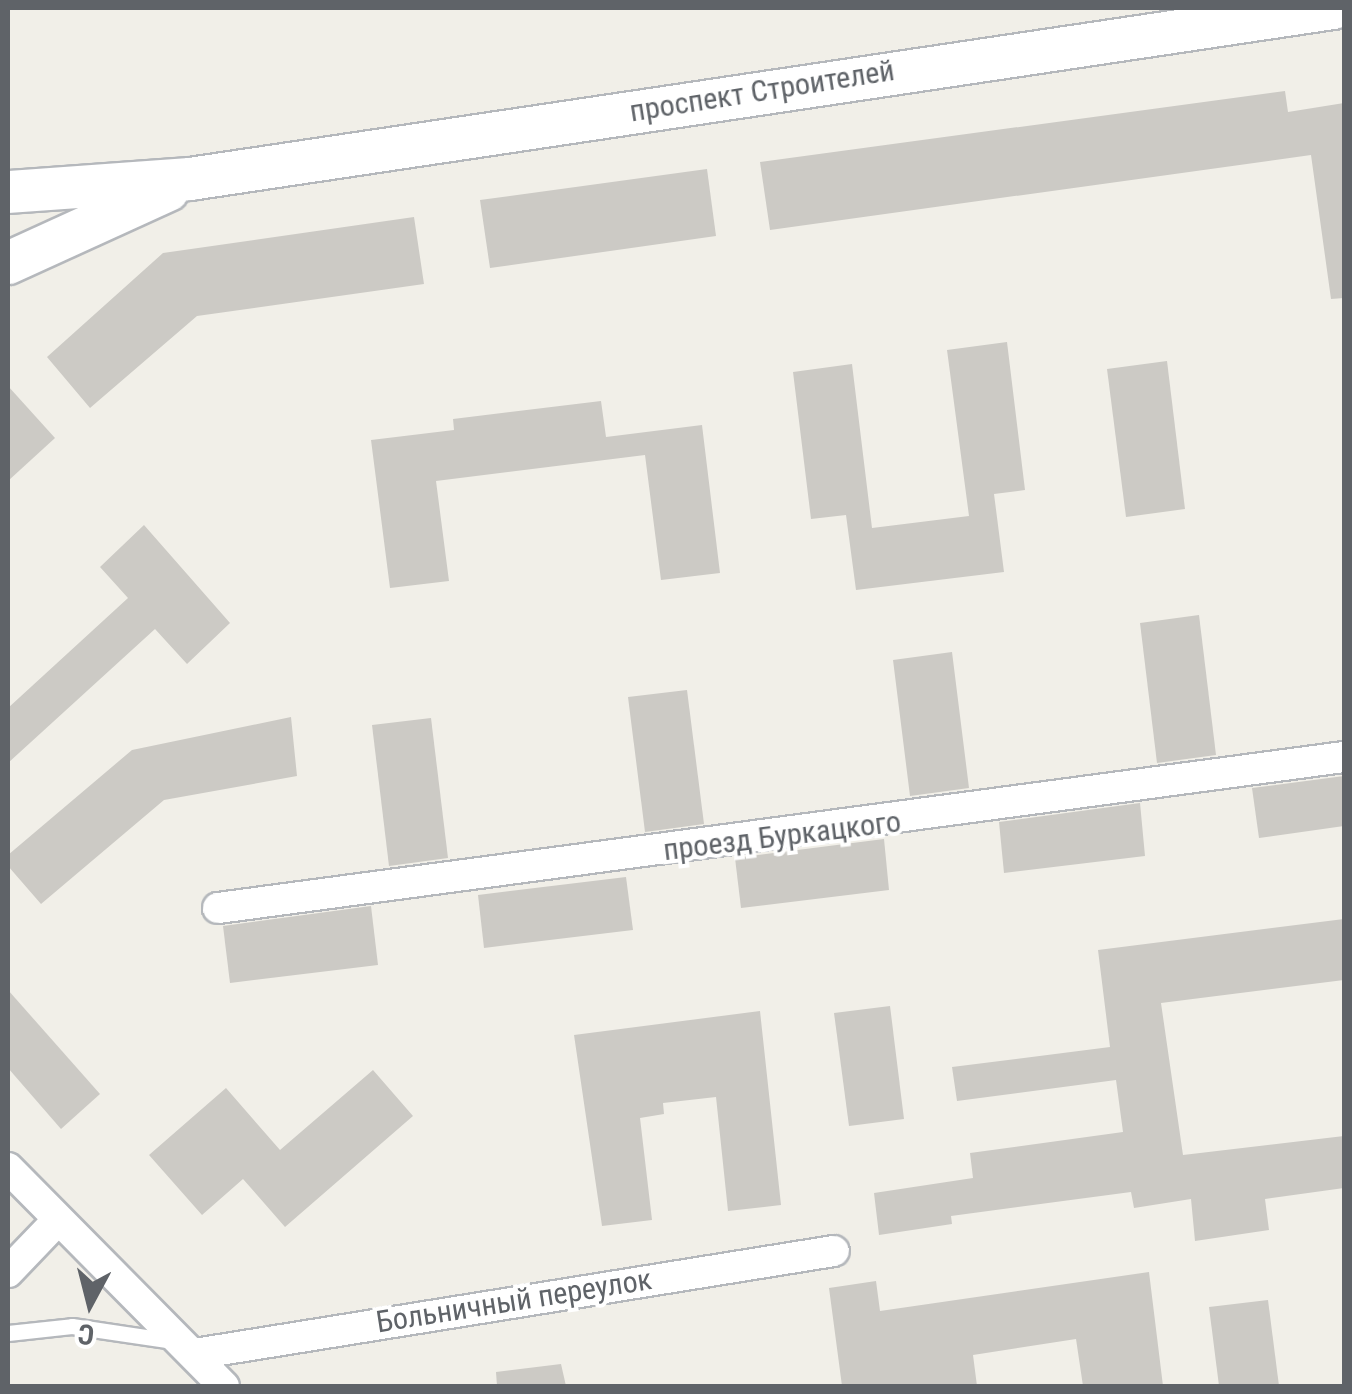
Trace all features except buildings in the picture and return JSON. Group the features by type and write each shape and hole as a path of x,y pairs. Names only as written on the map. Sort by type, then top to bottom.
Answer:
{"street":[{"name":"проспект Строителей","path":"190,178 1334,8"},
{"path":"8,192 190,178"},
{"path":"14,266 190,178"},
{"name":"проезд Буркацкого","path":"218,908 1344,757"},
{"path":"8,1168 56,1223 224,1386"},
{"path":"8,1272 56,1223"},
{"name":"Больничный переулок","path":"190,1350 834,1251"}],"lane":[{"path":"8,1333 106,1328 190,1350"}]}
